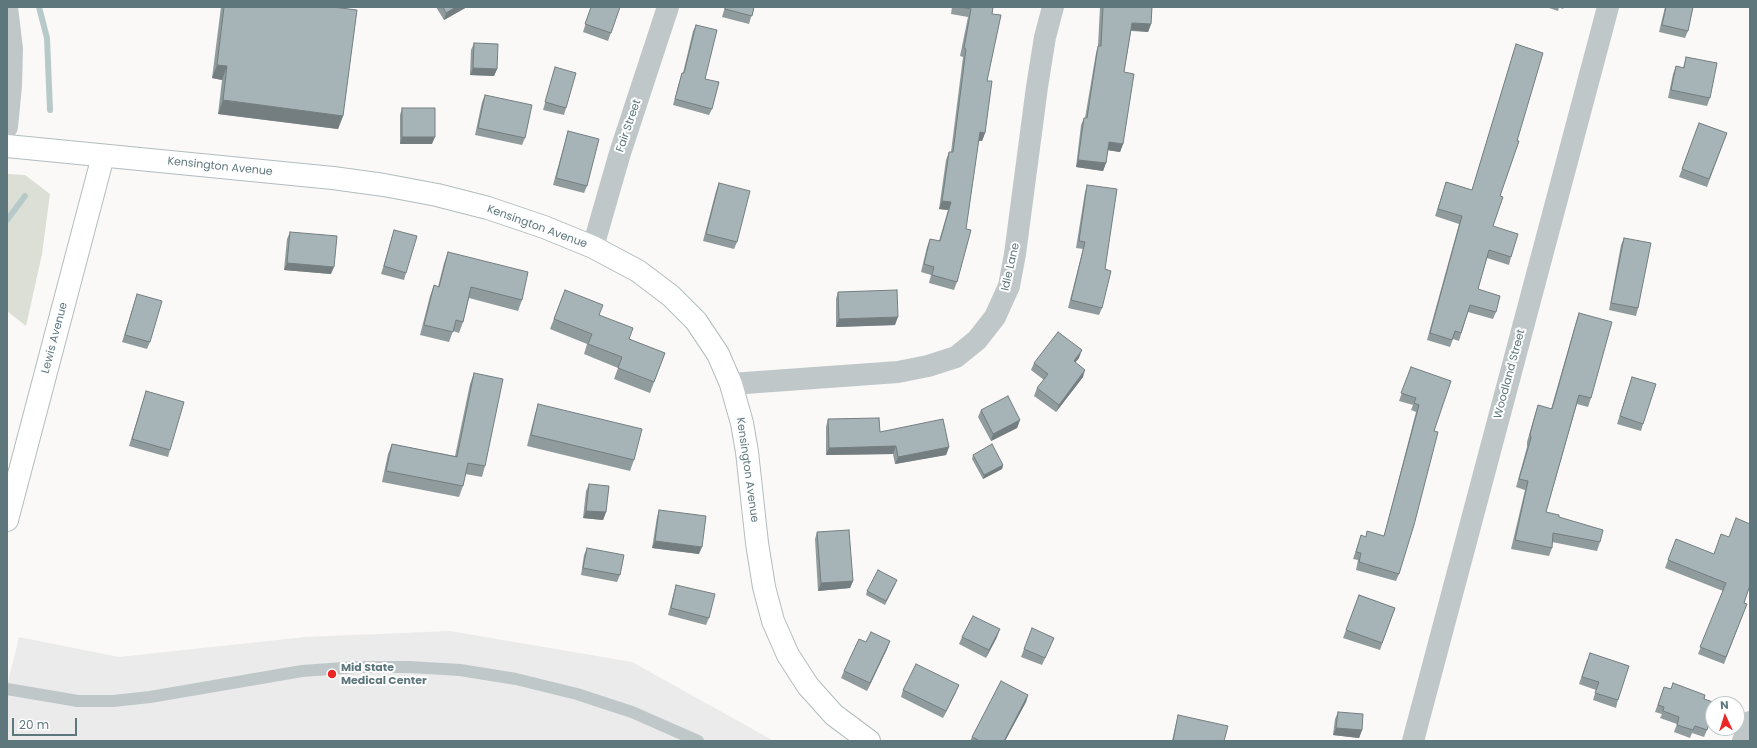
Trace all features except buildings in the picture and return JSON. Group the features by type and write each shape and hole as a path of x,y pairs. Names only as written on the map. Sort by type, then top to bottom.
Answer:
{"main road":[{"name":"Kensington Avenue","path":"7,146 333,178 384,185 488,208 544,227 593,247 638,271 671,296 696,321 718,354 731,384 742,424 757,543 764,587 773,621 788,655 808,686 834,715 869,741"},
{"name":"Lewis Avenue","path":"7,520 103,156"}],"street":[{"path":"7,7 12,49 11,86 7,127"},
{"name":"Fair Street","path":"593,247 620,153 668,7"},
{"name":"Idle Lane","path":"731,384 898,372 928,366 956,357 977,340 995,317 1009,286 1015,254 1037,87 1053,7"},
{"name":"Woodland Street","path":"1413,741 1608,7"},
{"path":"1743,741 1750,722"}],"lane":[{"path":"7,689 78,700 113,701 150,697 302,671 372,667 410,667 460,670 516,679 577,694 632,712 698,741"}],"shaded area":[{"path":"7,174 25,175 50,194 42,254 26,326 7,311"},
{"name":"Mid State Medical Center","path":"450,631 632,662 774,741 7,741 7,686 19,637 119,657 305,637"}],"waterway":[{"path":"39,7 47,38 50,110"},
{"path":"7,220 25,196"}],"place":[{"name":"Mid State Medical Center","path":"332,674"}]}
